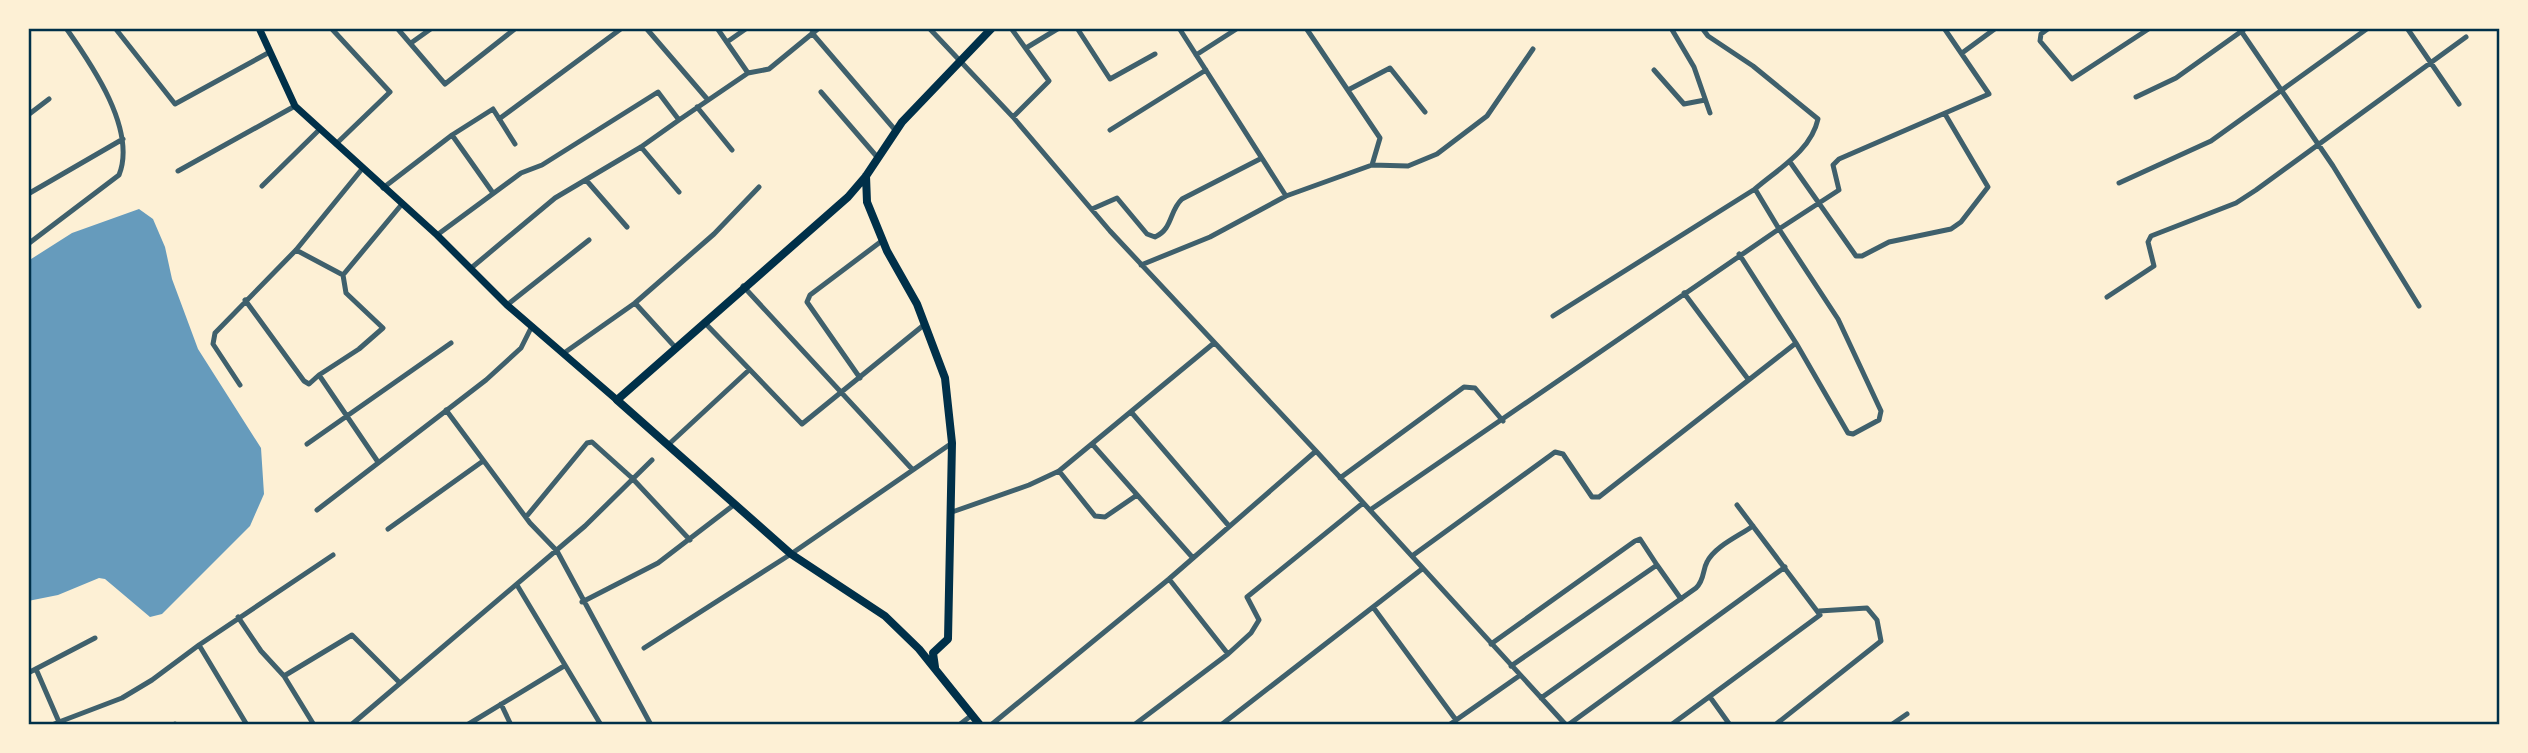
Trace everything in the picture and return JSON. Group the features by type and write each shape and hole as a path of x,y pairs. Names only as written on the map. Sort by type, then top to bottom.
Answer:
{"main road":[{"path":"259,28 268,53 295,106 436,235 507,305 668,445 731,506 791,554 885,616 935,668 980,725"},
{"path":"617,400 743,286 848,197 866,176 896,131 992,28"},
{"path":"866,176 867,202 925,324 945,378 952,443 948,639 933,653 935,668"}],"street":[{"path":"28,244 120,175 126,158 121,125 66,28"},
{"path":"115,28 175,104 268,53"},
{"path":"331,28 390,92 336,144"},
{"path":"397,28 445,84 516,28"},
{"path":"411,43 432,28"},
{"path":"499,118 622,28"},
{"path":"646,28 708,100"},
{"path":"717,28 748,73"},
{"path":"727,41 747,28"},
{"path":"470,269 555,198 641,147 748,73 769,69 819,28"},
{"path":"929,28 1013,117 1141,265 1565,723"},
{"path":"1011,28 1049,81 1013,117"},
{"path":"1026,48 1059,28"},
{"path":"1077,28 1110,79 1155,54"},
{"path":"1179,28 1286,196"},
{"path":"1196,55 1238,28"},
{"path":"1306,28 1380,138 1371,164"},
{"path":"1671,28 1687,51 1710,113"},
{"path":"1553,316 1755,189 1790,162 1815,134 1818,120 1754,66 1708,36 1702,28"},
{"path":"1370,510 1503,421 1739,254 1820,205 1840,188 1833,165 1839,159 1989,94 1944,28"},
{"path":"1962,53 1996,28"},
{"path":"2049,28 2041,34 2040,41 2072,79 2150,28"},
{"path":"2119,183 2211,141 2368,28"},
{"path":"2407,28 2459,104"},
{"path":"2136,97 2176,78 2242,29 2419,306"},
{"path":"813,33 896,131"},
{"path":"2107,297 2154,266 2148,242 2151,236 2236,203 2466,37"},
{"path":"1141,265 1210,237 1286,196 1371,164 1408,166 1437,154 1487,116 1533,49"},
{"path":"1348,90 1390,68 1425,112"},
{"path":"1110,130 1206,70"},
{"path":"1654,70 1684,104 1705,100"},
{"path":"436,235 521,173 542,164 658,92 679,120"},
{"path":"821,92 878,158"},
{"path":"28,115 49,99"},
{"path":"177,172 295,106"},
{"path":"697,107 732,150"},
{"path":"383,188 452,135 493,109 515,144"},
{"path":"1790,162 1856,256 1862,256 1889,242 1940,233 1961,222 1988,187 1945,114"},
{"path":"262,186 320,130"},
{"path":"452,135 493,193"},
{"path":"28,194 123,139"},
{"path":"641,147 679,192"},
{"path":"1092,209 1117,198 1147,234 1155,237 1167,229 1176,204 1182,199 1260,159"},
{"path":"240,385 212,339 245,300 296,250 362,169"},
{"path":"586,180 627,227"},
{"path":"564,353 635,303 714,234 759,187"},
{"path":"1739,254 1796,343 1848,433 1853,434 1879,420 1881,411 1838,319 1755,189"},
{"path":"245,300 304,381 309,384 359,349 383,328 344,288 343,277 402,204"},
{"path":"507,305 589,240"},
{"path":"860,378 807,302 810,295 883,240"},
{"path":"296,250 343,277"},
{"path":"743,286 912,468"},
{"path":"1684,293 1748,379"},
{"path":"635,303 675,347"},
{"path":"704,322 802,424 925,324"},
{"path":"317,510 521,348 532,326"},
{"path":"307,444 451,343"},
{"path":"952,512 1029,485 1059,471 1214,343"},
{"path":"1412,556 1555,452 1563,454 1592,497 1599,497 1796,343"},
{"path":"668,445 749,370"},
{"path":"319,375 378,462"},
{"path":"1340,478 1464,387 1475,388 1503,421"},
{"path":"446,410 526,517 557,551 582,602 629,681 651,725"},
{"path":"1132,413 1229,526"},
{"path":"526,517 587,443 598,445 690,540"},
{"path":"644,648 791,554 912,468 952,443"},
{"path":"1093,445 1193,558"},
{"path":"991,725 1169,579 1316,451"},
{"path":"351,725 557,551 652,460"},
{"path":"388,529 483,461"},
{"path":"1059,471 1095,516 1105,517 1137,495"},
{"path":"1135,725 1228,654 1251,633 1259,620 1247,597 1363,503"},
{"path":"1737,505 1819,611"},
{"path":"582,602 658,563 731,506"},
{"path":"1541,698 1702,582 1705,565 1711,556 1753,526"},
{"path":"1491,644 1640,539 1681,599"},
{"path":"52,725 122,698 152,680 239,617 333,555"},
{"path":"1511,666 1657,565"},
{"path":"1554,725 1565,723 1785,568"},
{"path":"1221,725 1422,569"},
{"path":"1169,579 1228,654"},
{"path":"517,585 601,725"},
{"path":"1373,607 1456,720"},
{"path":"1775,725 1881,641 1877,620 1867,608 1819,611"},
{"path":"1671,725 1816,619 1819,611"},
{"path":"239,617 261,651 284,676 314,725"},
{"path":"284,676 352,635 400,683"},
{"path":"28,673 95,638"},
{"path":"199,645 247,725"},
{"path":"467,725 564,666"},
{"path":"36,669 60,724"},
{"path":"1449,725 1519,676"},
{"path":"1710,697 1730,725"},
{"path":"501,704 511,725"},
{"path":"1891,725 1907,714"},
{"path":"959,725 972,715"}],"water":[{"path":"139,209 153,219 165,247 172,279 198,349 261,448 264,494 250,526 162,614 150,617 105,579 99,578 58,595 28,601 28,261 72,233"}]}
